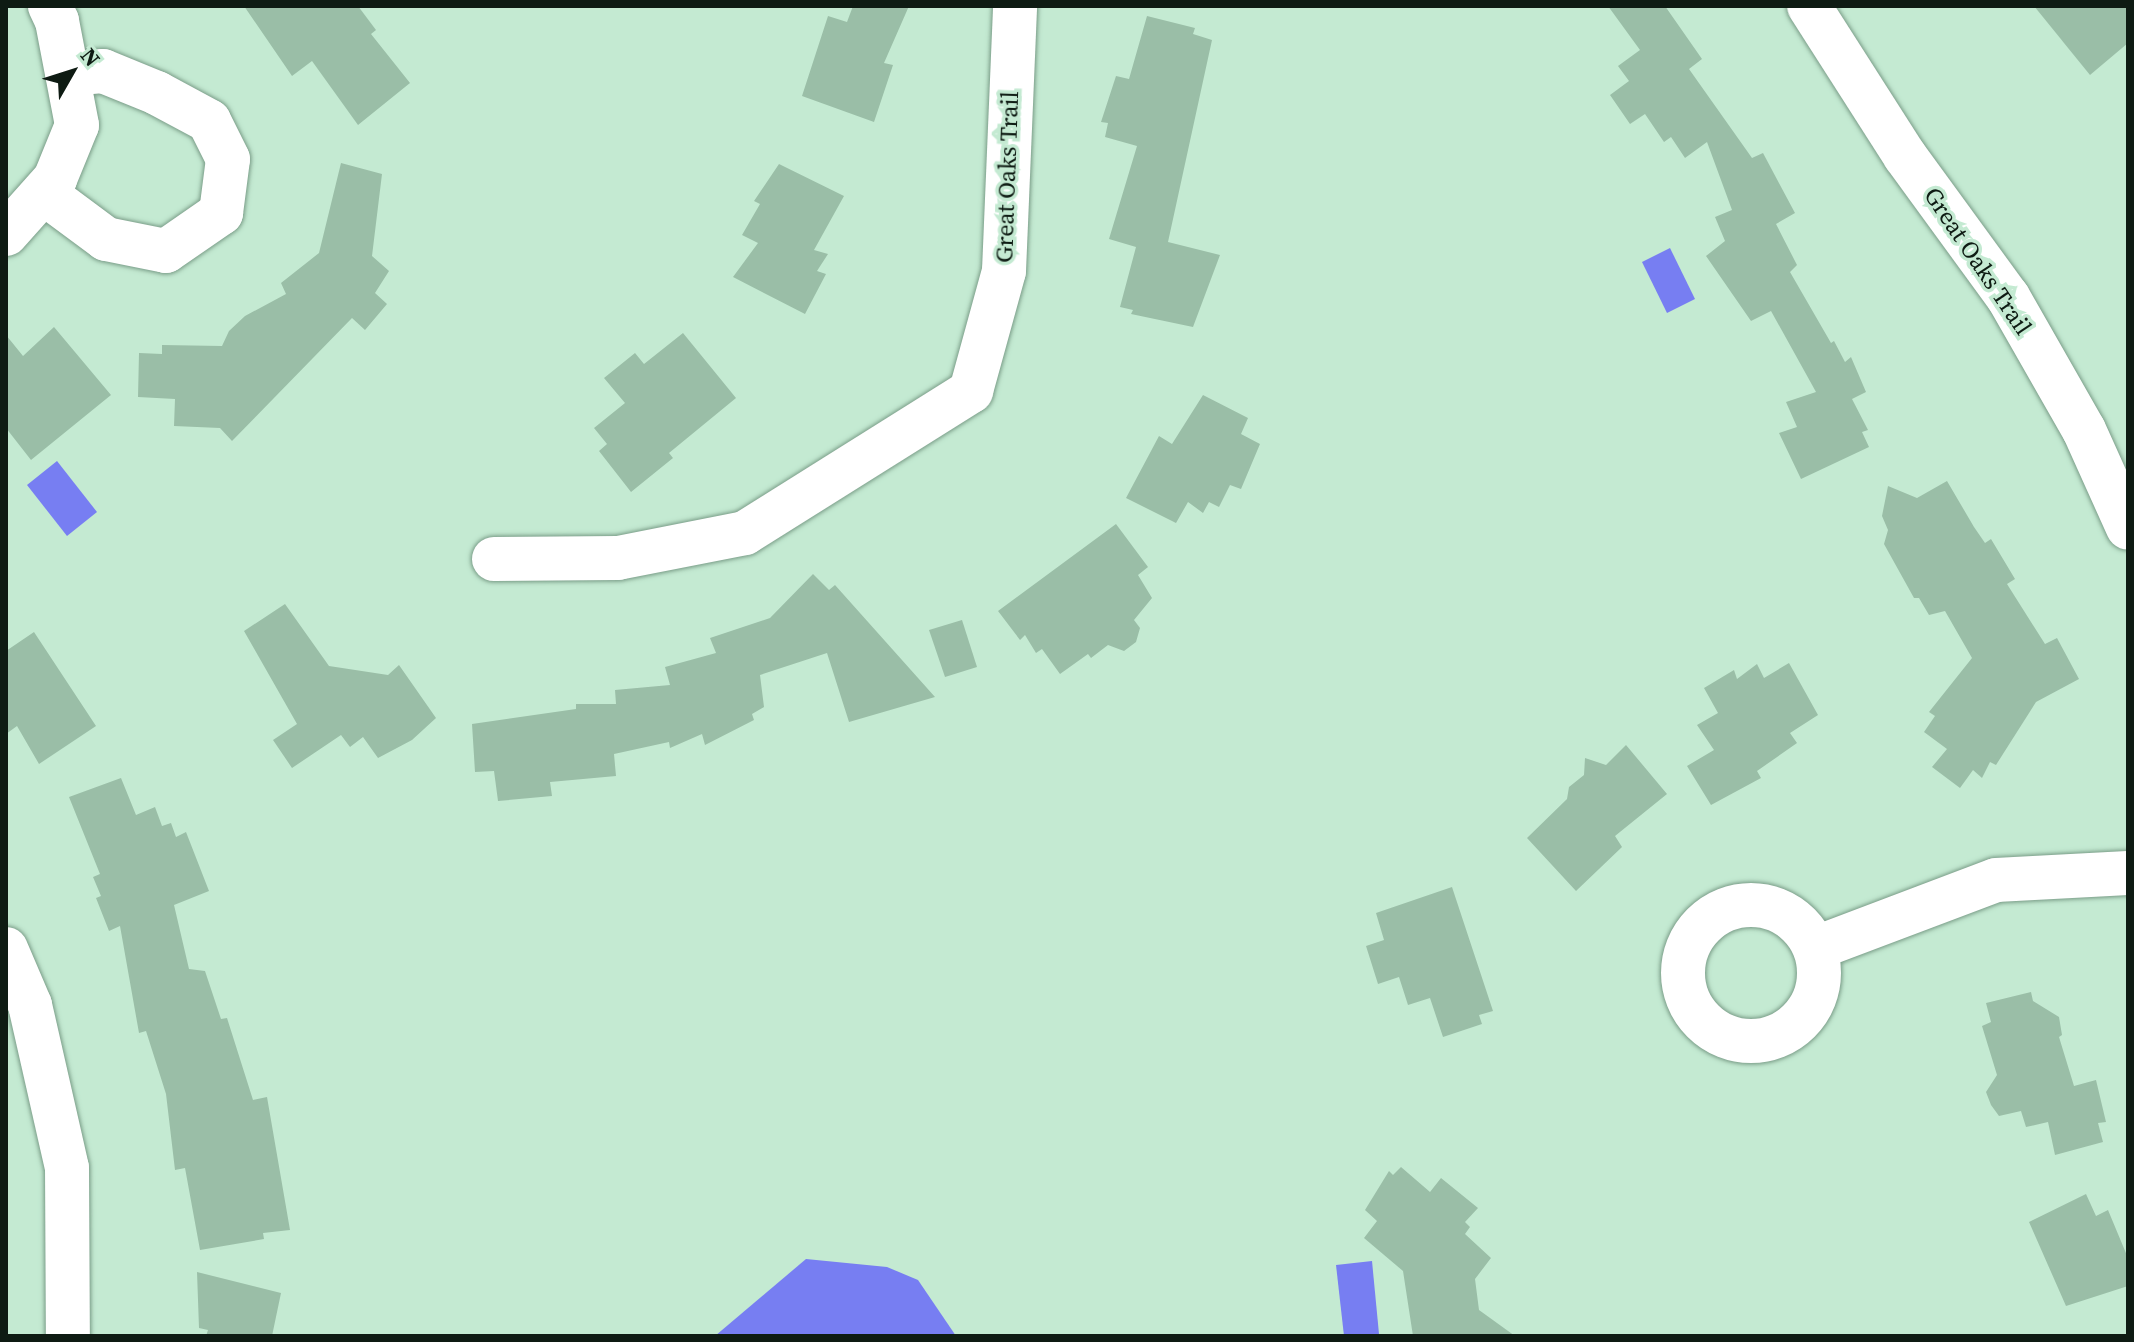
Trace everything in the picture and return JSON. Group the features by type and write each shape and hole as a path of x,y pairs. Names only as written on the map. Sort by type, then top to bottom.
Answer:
{"street":[{"path":"6,234 55,179 77,125 57,21 50,6"},
{"name":"Great Oaks Trail","path":"494,559 618,558 745,533 971,391 1004,271 1015,6"},
{"name":"Great Oaks Trail","path":"1809,6 1905,156 2008,297 2084,430 2128,528"},
{"path":"44,193 106,239 166,251 221,213 228,159 209,121 157,93 103,71 67,74"},
{"path":"1816,948 1996,880 2128,873"},
{"path":"6,949 30,1005 67,1168 68,1336"}],"shaded area":[{"path":"1670,248 1695,299 1667,313 1642,262"},
{"path":"57,461 97,512 67,536 27,485"},
{"path":"806,1259 887,1267 918,1280 956,1336 715,1336"},
{"path":"1372,1261 1379,1334 1344,1336 1336,1265"}],"building":[{"path":"244,6 358,6 376,30 371,34 410,83 358,125 312,61 292,76"},
{"path":"853,6 909,6 884,63 893,65 874,122 802,96 828,16 847,22"},
{"path":"1608,6 1665,6 1702,59 1689,69 1752,158 1763,153 1795,213 1776,224 1797,265 1790,272 1831,343 1834,341 1845,362 1851,357 1866,392 1852,399 1868,430 1862,432 1869,447 1801,479 1779,433 1797,427 1786,402 1816,392 1771,311 1751,321 1706,256 1725,241 1715,217 1732,210 1707,142 1685,158 1671,137 1664,142 1645,114 1630,124 1610,95 1629,81 1618,66 1640,50"},
{"path":"2034,6 2128,6 2128,43 2090,75"},
{"path":"1147,16 1195,28 1193,34 1212,40 1168,242 1220,255 1193,327 1131,314 1133,310 1120,307 1136,247 1109,239 1137,146 1105,137 1108,123 1101,122 1116,76 1129,79"},
{"path":"341,163 382,174 372,256 389,271 375,293 387,304 365,330 352,318 232,441 220,428 174,426 175,399 138,397 139,353 162,354 162,345 222,346 229,331 245,316 286,294 281,283 319,253"},
{"path":"779,164 844,196 814,250 828,254 817,271 826,274 805,314 733,277 758,243 742,235 760,204 754,201"},
{"path":"54,327 111,395 31,460 6,428 6,335 23,356"},
{"path":"683,333 736,398 669,453 673,458 631,492 599,451 607,444 594,428 625,403 604,378 635,353 644,364"},
{"path":"1203,395 1248,418 1241,434 1260,444 1241,489 1230,485 1219,507 1209,502 1203,513 1188,502 1176,523 1126,498 1159,436 1172,444"},
{"path":"1947,481 1985,543 1991,539 2015,579 2007,584 2045,644 2057,638 2079,679 2036,702 1996,765 1990,762 1982,778 1973,770 1960,788 1932,767 1947,749 1924,732 1935,716 1929,712 1972,658 1945,611 1929,615 1919,598 1914,598 1884,544 1888,530 1882,516 1888,486 1917,498"},
{"path":"1116,524 1148,567 1138,575 1152,598 1134,620 1140,628 1136,642 1124,651 1108,645 1091,658 1088,654 1060,674 1042,649 1036,653 1025,635 1020,640 998,611"},
{"path":"813,574 829,590 835,585 935,697 849,722 827,653 760,675 764,707 752,714 754,720 705,745 702,734 670,748 669,742 614,754 616,776 550,782 552,796 498,801 494,771 475,772 472,724 576,709 576,704 616,704 615,690 670,685 665,667 716,653 710,638 770,618"},
{"path":"285,604 329,666 388,675 399,665 436,718 412,740 378,758 363,737 350,747 341,735 292,768 273,740 297,724 244,631"},
{"path":"962,620 977,667 945,677 929,630"},
{"path":"34,632 96,726 39,764 17,726 6,734 6,651"},
{"path":"1789,663 1818,715 1790,733 1797,743 1757,771 1761,778 1711,805 1687,766 1714,750 1697,725 1718,713 1704,688 1734,670 1737,679 1757,664 1764,678"},
{"path":"1626,745 1667,794 1615,836 1622,847 1576,891 1527,838 1567,799 1569,787 1584,775 1585,758 1606,765"},
{"path":"121,778 136,815 155,807 162,826 171,823 176,837 186,832 209,891 174,905 189,969 205,971 221,1019 227,1018 253,1100 267,1097 290,1230 263,1233 264,1239 200,1250 185,1168 175,1170 166,1094 146,1031 139,1033 120,926 109,931 96,898 101,896 93,877 100,874 69,797"},
{"path":"1452,887 1493,1011 1479,1015 1482,1024 1443,1037 1430,998 1408,1005 1399,977 1378,984 1366,946 1384,940 1376,913"},
{"path":"2031,992 2033,1001 2059,1017 2062,1035 2059,1037 2074,1086 2096,1080 2106,1122 2098,1123 2103,1142 2055,1155 2048,1122 2026,1127 2021,1111 1999,1116 1991,1105 1986,1092 1997,1075 1982,1026 1991,1022 1986,1003"},
{"path":"1401,1167 1430,1192 1441,1178 1478,1208 1465,1222 1470,1227 1465,1234 1491,1258 1475,1279 1479,1310 1515,1336 1413,1336 1403,1271 1364,1238 1377,1221 1365,1210 1389,1171 1393,1175"},
{"path":"2086,1194 2096,1216 2108,1210 2128,1258 2128,1286 2066,1306 2029,1222"},
{"path":"197,1272 281,1293 272,1336 206,1336 208,1330 199,1328"}]}
